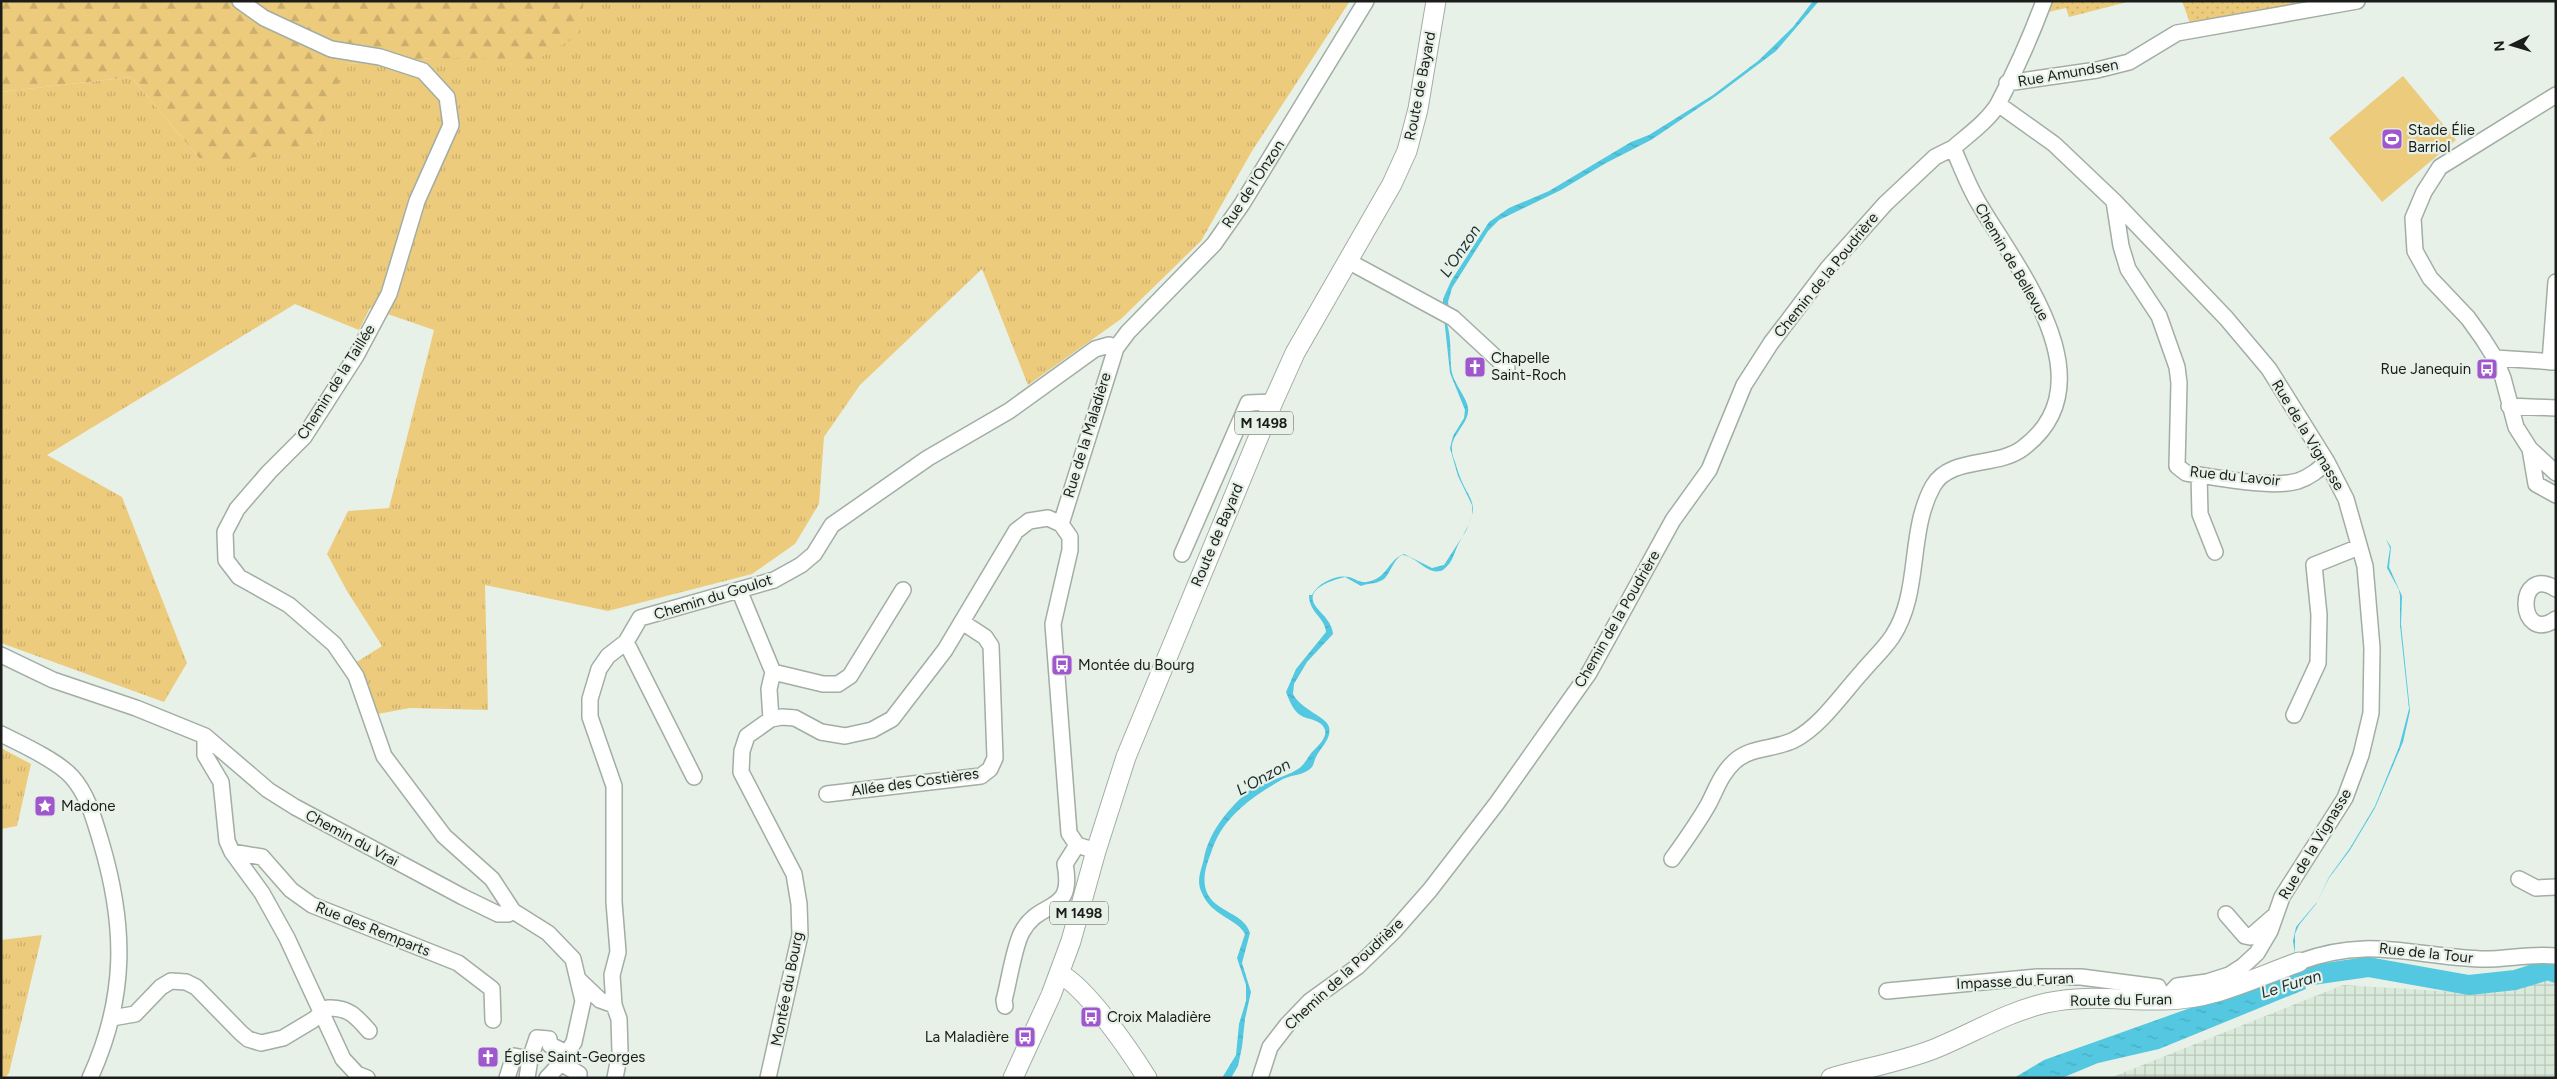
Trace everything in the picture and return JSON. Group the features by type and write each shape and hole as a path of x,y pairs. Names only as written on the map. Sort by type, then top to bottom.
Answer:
{"main road":[{"name":"Route de Bayard","path":"1013,1078 1060,974 1072,941 1096,851 1126,757 1273,402 1295,353 1392,184 1407,152 1418,110 1436,1"},
{"name":"Route du Furan","path":"1831,1078 1917,1055 1997,1020 2047,1003 2096,998 2164,1000 2197,998 2233,988 2298,962"},
{"path":"1060,974 1078,988 1132,1054 1148,1078"}],"street":[{"name":"Chemin de la Taillée","path":"240,1 264,18 331,49 380,57 423,72 447,97 451,125 417,201 389,294 356,356 304,437 268,472 237,509 224,532 226,560 239,577 289,605 334,644 356,676 384,756 444,836 492,879 513,911"},
{"name":"Rue de l'Onzon","path":"1116,348 1128,332 1214,244 1242,204 1366,1"},
{"path":"1953,148 1974,130 1998,104 2034,30 2044,1"},
{"name":"Rue Amundsen","path":"2007,83 2097,70 2129,62 2177,33 2357,1"},
{"path":"2556,95 2440,167 2424,192 2413,218 2415,251 2430,278 2468,318 2495,358 2503,378 2516,427 2530,449 2556,473"},
{"name":"Rue de la Vignasse","path":"1998,104 2054,144 2114,201 2226,318 2269,370 2327,462 2346,500 2364,566 2372,648 2371,713 2361,756 2345,798 2282,896 2266,938 2257,953 2243,966 2217,980 2177,986 2164,1000"},
{"name":"Chemin de Bellevue","path":"1672,859 1695,827 1721,776 1733,762 1746,753 1795,739 1818,721 1892,638 1903,616 1909,594 1916,540 1925,504 1933,486 1943,473 2004,458 2023,448 2042,429 2053,411 2058,387 2058,358 2051,328 2037,297 1976,200 1953,148"},
{"name":"Chemin de la Poudrière","path":"1260,1078 1270,1048 1287,1024 1310,1001 1357,967 1394,931 1430,890 1497,803 1589,673 1673,520 1709,470 1744,385 1771,343 1828,268 1885,204 1934,157 1953,148"},
{"name":"Rue du Lavoir","path":"2114,201 2121,246 2128,269 2158,316 2177,367 2179,383 2177,466 2186,473 2275,484 2297,481 2313,474 2327,462"},
{"path":"1348,261 1453,318 1507,368"},
{"path":"2495,358 2553,362 2556,282"},
{"name":"Chemin du Goulot","path":"615,1078 620,1052 619,1019 614,1005 612,975 618,952 614,902 614,786 590,717 590,699 599,669 608,656 626,642 640,618 774,580 801,565 814,554 832,525 928,458 1010,411 1095,349 1109,345 1116,348"},
{"name":"Rue de la Maladière","path":"1061,524 1116,348"},
{"path":"1182,554 1248,403 1273,402"},
{"path":"2509,406 2556,408"},
{"path":"2530,449 2532,471 2536,484 2556,495"},
{"path":"2199,475 2200,514 2215,552"},
{"path":"739,590 773,672 769,688 771,719 782,717 795,718 821,732 845,736 892,720 922,682 962,622 1016,531 1029,521 1048,518 1061,524 1070,537 1070,550 1053,624 1069,833 1077,845 1096,851"},
{"path":"2294,715 2318,663 2319,614 2314,565 2359,547"},
{"path":"2556,589 2543,585 2536,586 2526,597 2524,605 2526,612 2537,622 2544,623 2556,619"},
{"path":"773,672 823,684 838,684 850,676 903,590"},
{"name":"Allée des Costières","path":"827,794 981,776 990,769 995,758 991,646 985,637 962,622"},
{"path":"626,642 694,778"},
{"name":"Chemin du Vrai","path":"1,655 53,680 136,708 205,736 268,790 295,807 498,914 508,914 513,911"},
{"name":"Montée du Bourg","path":"768,1078 800,935 799,904 794,874 741,772 742,751 747,736 771,719"},
{"path":"1,734 42,755 71,776 85,796 112,877 118,917 119,959 112,1018 103,1050 90,1078"},
{"path":"205,736 203,749 221,782 224,832 232,852 262,893 287,938 320,1013 343,1059 357,1074 367,1078"},
{"path":"1005,1006 1004,1000 1022,932 1036,916 1064,898 1069,881 1066,864 1077,845"},
{"name":"Rue des Remparts","path":"232,852 262,857 291,890 312,905 458,962 492,989 493,1020"},
{"path":"2519,878 2536,888 2556,887"},
{"path":"513,911 548,933 564,948 573,960 584,1001 574,1042 564,1058 547,1078"},
{"path":"2226,914 2245,936 2250,937 2276,914"},
{"name":"Rue de la Tour","path":"2298,962 2337,950 2375,947 2478,959 2556,956"},
{"name":"Impasse du Furan","path":"1887,990 2037,977 2081,977 2158,987 2164,1000"},
{"path":"579,980 600,1000 614,1005"},
{"path":"112,1018 127,1016 140,1010 161,987 171,981 186,982 196,986 241,1033 248,1039 261,1043 283,1038 313,1020 328,1008 344,1008 355,1014 369,1031"},
{"path":"527,1078 530,1059 537,1038 549,1039 550,1045 579,1074 578,1078"},
{"path":"506,1078 514,1056 530,1059"}],"shaded area":[{"path":"2548,953 2556,954 2556,1078 2110,1078 2343,985 2458,992 2533,963"}],"green space":[{"path":"1,1 584,1 578,36 538,59 434,58 345,64 317,143 233,162 199,158 131,77 1,92"},
{"path":"584,1 1350,1 1252,151 1201,241 1121,319 1028,385 982,269 860,385 824,437 819,504 795,544 752,574 608,611 485,585 488,710 410,708 378,714 355,663 382,646 347,591 327,554 348,511 389,508 434,330 370,308 359,330 295,304 47,455 122,497 187,663 164,702 1,643 1,92 131,77 199,158 317,143 344,64 434,58 577,36"},
{"path":"2049,1 2131,1 2069,17 2066,8 2044,13"},
{"path":"2182,1 2330,1 2191,26"},
{"name":"Stade Élie Barriol","path":"2403,76 2456,140 2382,202 2329,138"},
{"path":"1,748 31,764 17,826 1,829"},
{"path":"42,935 9,1073 5,1078 1,1078 1,940"}],"water":[{"path":"1813,1 1819,1 1776,51 1716,96 1651,140 1606,163 1561,190 1499,220 1488,231 1452,288 1448,302 1449,310 1443,311 1443,299 1451,281 1489,222 1509,208 1549,191 1631,142 1649,135 1713,95 1758,61 1793,27"},
{"path":"1444,317 1450,337 1452,373 1466,400 1468,408 1466,419 1454,439 1452,452 1472,502 1473,508 1472,514 1472,505 1458,476 1450,448 1453,436 1464,418 1465,410 1450,373"},
{"path":"1462,537 1452,560 1443,570 1432,571 1413,559 1402,555 1397,559 1385,578 1380,581 1361,586 1345,577 1320,586 1313,596 1313,601 1329,623 1333,634 1307,662 1294,684 1293,694 1297,700 1327,723 1329,735 1313,766 1302,774 1283,779 1271,786 1249,801 1230,819 1216,840 1206,869 1205,886 1208,895 1219,906 1241,920 1247,926 1250,933 1242,963 1251,992 1245,1019 1242,1047 1238,1066 1231,1078 1222,1078 1236,1055 1239,1024 1246,1001 1246,985 1237,958 1245,934 1236,924 1217,912 1205,900 1199,882 1200,874 1210,840 1230,809 1250,790 1301,767 1324,738 1325,730 1323,726 1314,720 1300,715 1295,710 1286,692 1296,669 1326,632 1323,622 1314,611 1309,595 1312,595 1318,587 1333,578 1344,576 1365,582 1376,579 1385,572 1395,559 1399,556 1404,554 1432,568 1444,565"},
{"path":"2386,539 2391,547 2389,567 2402,596 2401,624 2410,711 2403,742 2375,808 2350,850 2329,878 2317,902 2329,877 2350,848 2375,806 2399,747 2409,709 2400,625 2400,596 2399,590 2387,568 2390,548"},
{"path":"2317,902 2299,925 2295,934 2295,954 2293,941 2296,927"},
{"path":"2300,969 2306,989 2159,1049 2098,1063 2062,1078 2014,1078 2044,1060"}],"waterway":[{"name":"Le Furan","path":"2277,987 2305,976 2368,967 2469,985 2515,980 2548,970 2556,973"}],"place":[{"name":"Stade Élie Barriol","path":"2392,139"},
{"name":"Chapelle Saint-Roch","path":"1475,367"},
{"name":"Rue Janequin","path":"2487,369"},
{"name":"Montée du Bourg","path":"1062,665"},
{"name":"Madone","path":"45,806"},
{"name":"Croix Maladière","path":"1091,1017"},
{"name":"La Maladière","path":"1025,1037"},
{"name":"Église Saint-Georges","path":"488,1057"}],"water label":[{"name":"L'Onzon","path":"1460,251"},
{"name":"L'Onzon","path":"1263,777"}]}
